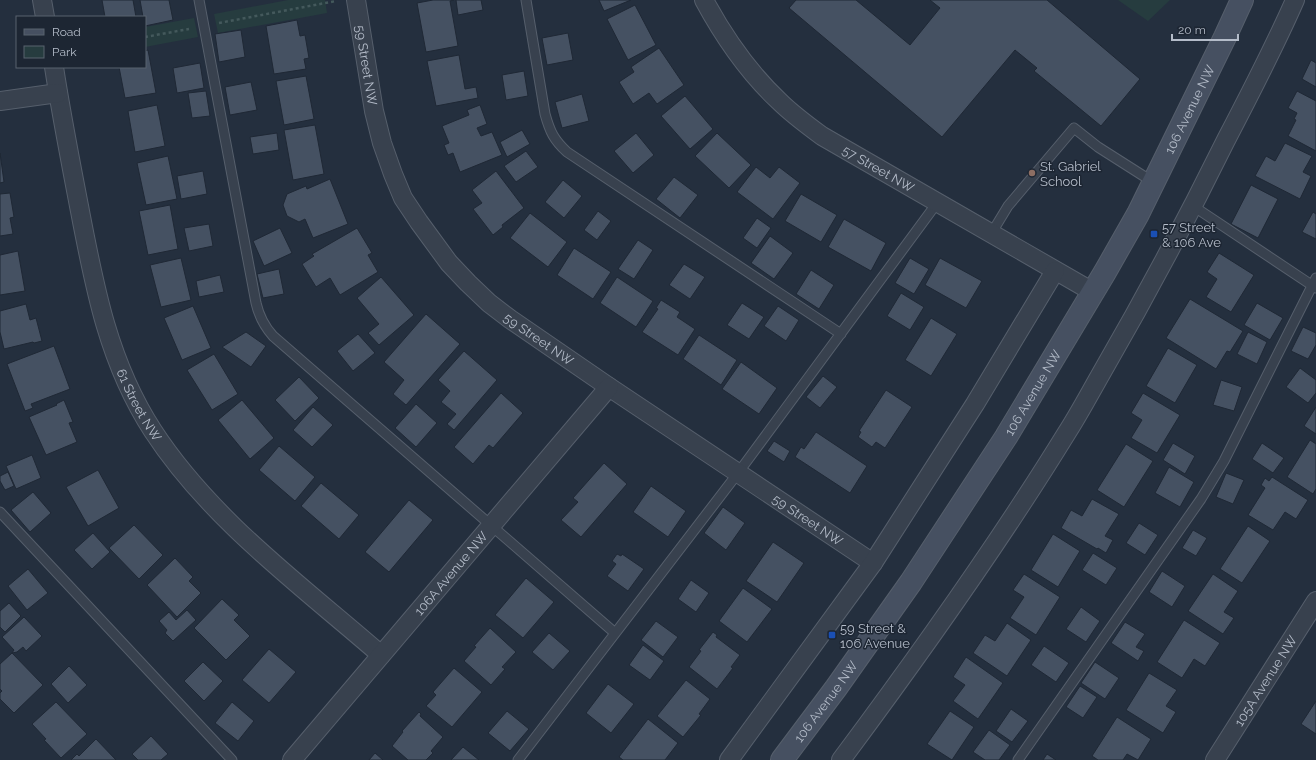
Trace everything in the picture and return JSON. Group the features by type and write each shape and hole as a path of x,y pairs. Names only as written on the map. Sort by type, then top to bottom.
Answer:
{"main road":[{"name":"106 Avenue NW","path":"782,760 836,688 911,582 1006,437 1093,292 1154,182 1242,0"}],"street":[{"path":"42,0 45,16"},
{"name":"59 Street NW","path":"356,0 374,111 382,143 403,198 449,263 489,303 510,319 609,387 873,563"},
{"name":"57 Street NW","path":"704,0 718,26 755,77 779,102 800,120 822,136 1093,292"},
{"path":"841,760 889,696 949,611 1067,433 1143,302 1193,206 1295,0"},
{"name":"61 Street NW","path":"54,68 100,308 112,347 130,390 153,431 181,470 216,510 250,542 381,655"},
{"path":"0,100 58,93"},
{"path":"729,760 873,563 976,404 1055,271"},
{"name":"106A Avenue NW","path":"292,760 609,387"},
{"name":"105A Avenue NW","path":"1215,760 1316,601"}],"lane":[{"path":"199,0 256,303 259,315 266,328 273,336 615,633"},
{"path":"526,0 545,114 550,132 558,144 841,334"},
{"path":"991,234 1008,206 1074,128 1098,147 1154,182"},
{"path":"518,760 738,473 937,203"},
{"path":"1018,760 1200,499 1224,461 1315,284 1193,206"},
{"path":"0,512 232,760"}],"path":[{"path":"146,37 337,1"}],"green space":[{"path":"288,0 325,0 327,13 218,33 214,14"},
{"path":"1118,0 1170,0 1148,21"},
{"path":"194,18 198,37 146,47 146,27"}],"building":[{"path":"102,0 133,0 136,16 105,16"},
{"path":"140,0 169,0 173,20 146,26 146,16 143,16"},
{"path":"433,0 454,0 450,1 458,46 426,52 417,3"},
{"path":"456,0 481,0 483,10 458,15"},
{"path":"599,0 631,0 604,11"},
{"path":"796,0 856,0 910,45 940,8 930,0 1047,0 1140,79 1101,126 1034,71 1037,68 1015,50 942,137 789,8"},
{"path":"635,5 656,45 628,60 607,19"},
{"path":"297,20 300,36 305,35 309,58 304,59 306,69 274,74 266,26"},
{"path":"241,30 245,57 219,62 215,34"},
{"path":"568,33 573,60 547,65 542,38"},
{"path":"659,48 684,85 657,104 649,93 633,104 619,82 634,72 631,67"},
{"path":"148,50 156,93 125,98 119,68 146,68 146,51"},
{"path":"459,55 465,89 476,87 478,98 436,106 427,61"},
{"path":"1311,60 1316,63 1316,87 1302,79"},
{"path":"200,63 204,88 177,93 173,68"},
{"path":"524,71 528,96 506,100 502,75"},
{"path":"306,76 314,119 284,125 276,81"},
{"path":"251,82 257,110 230,115 225,87"},
{"path":"206,91 210,116 192,118 188,93"},
{"path":"1297,91 1316,101 1316,151 1288,136 1296,120 1294,119 1297,113 1288,108"},
{"path":"582,94 589,121 562,128 555,102"},
{"path":"685,96 713,129 690,149 661,116"},
{"path":"157,105 165,146 135,152 128,111"},
{"path":"480,105 487,124 477,128 481,136 492,132 502,155 460,172 453,153 448,155 444,145 449,143 442,126 469,115 467,110"},
{"path":"315,125 324,174 293,180 284,130"},
{"path":"522,130 530,144 507,157 500,142"},
{"path":"277,133 279,150 253,154 250,137"},
{"path":"636,133 654,155 633,173 614,151"},
{"path":"717,133 751,165 729,188 695,156"},
{"path":"1285,143 1312,156 1303,172 1311,176 1300,199 1255,176 1266,156 1275,161"},
{"path":"526,151 538,167 516,182 504,166"},
{"path":"0,153 4,182 0,183"},
{"path":"168,156 177,199 146,205 137,163"},
{"path":"756,167 770,178 779,167 800,183 773,219 737,192"},
{"path":"203,171 207,194 181,199 177,176"},
{"path":"496,171 524,208 502,225 503,227 493,235 473,209 482,203 472,190"},
{"path":"674,177 698,195 680,218 656,199"},
{"path":"330,179 348,224 313,238 305,219 299,222 287,216 283,205 287,194 306,186 307,189"},
{"path":"563,180 582,196 564,218 545,202"},
{"path":"1251,185 1278,199 1258,238 1231,224"},
{"path":"10,193 14,217 10,218 13,234 0,236 0,194"},
{"path":"801,194 837,215 821,242 785,221"},
{"path":"170,205 178,249 148,255 139,211"},
{"path":"598,211 611,221 597,240 584,230"},
{"path":"1313,212 1316,214 1316,239 1302,232"},
{"path":"530,213 567,242 548,267 510,238"},
{"path":"757,218 771,228 757,248 743,238"},
{"path":"844,219 886,243 871,271 828,247"},
{"path":"209,224 213,246 189,251 184,228"},
{"path":"280,228 292,253 264,266 253,241"},
{"path":"357,228 372,253 368,255 378,272 340,295 330,278 316,287 302,264 314,256 312,254"},
{"path":"770,236 793,253 774,279 751,263"},
{"path":"638,240 653,250 634,279 618,269"},
{"path":"574,248 611,272 593,299 557,275"},
{"path":"18,251 25,291 0,295 0,255"},
{"path":"1219,253 1254,275 1231,312 1206,297 1217,279 1207,272"},
{"path":"181,258 191,300 161,307 150,265"},
{"path":"910,258 929,269 914,294 895,283"},
{"path":"940,258 982,281 966,308 925,285"},
{"path":"684,264 705,277 690,299 669,285"},
{"path":"279,269 284,294 263,298 257,274"},
{"path":"811,270 834,285 819,309 796,294"},
{"path":"220,275 224,292 199,297 196,281"},
{"path":"381,277 414,315 379,345 368,333 379,324 357,298"},
{"path":"617,277 653,301 636,327 600,303"},
{"path":"901,293 924,307 910,330 887,316"},
{"path":"1190,299 1243,331 1230,352 1227,351 1216,369 1166,338"},
{"path":"661,300 680,312 677,317 695,329 678,355 642,332 658,309 656,308"},
{"path":"742,303 764,317 749,339 727,325"},
{"path":"1257,303 1283,318 1270,340 1244,325"},
{"path":"26,304 30,320 36,318 42,341 4,349 0,332 0,311"},
{"path":"193,306 211,348 182,360 164,318"},
{"path":"778,306 799,320 786,341 764,326"},
{"path":"426,314 460,344 406,405 393,394 404,380 384,362"},
{"path":"931,318 957,334 931,376 905,360"},
{"path":"1303,327 1316,333 1316,345 1308,359 1291,351"},
{"path":"246,332 266,346 251,367 222,347"},
{"path":"1248,332 1267,342 1257,364 1237,354"},
{"path":"358,334 375,353 353,371 337,351"},
{"path":"699,335 737,360 721,385 683,359"},
{"path":"54,346 70,389 31,404 33,408 25,411 7,364"},
{"path":"1168,348 1197,365 1175,403 1146,386"},
{"path":"464,351 497,380 454,430 447,424 456,414 441,402 450,391 438,380"},
{"path":"214,354 238,394 212,410 187,370"},
{"path":"741,362 777,388 759,414 722,389"},
{"path":"1300,368 1316,380 1316,393 1308,403 1286,387"},
{"path":"823,376 837,387 820,408 806,397"},
{"path":"299,377 319,398 295,421 275,400"},
{"path":"1221,380 1242,387 1234,411 1213,405"},
{"path":"886,390 912,407 885,448 876,442 872,447 858,437 861,432 859,431"},
{"path":"501,393 523,413 493,448 489,445 473,464 454,447"},
{"path":"1143,393 1180,415 1157,453 1131,438 1142,420 1131,413"},
{"path":"64,400 73,422 69,423 77,442 46,455 29,417 57,405 56,404"},
{"path":"242,400 274,438 250,459 218,420"},
{"path":"416,404 437,423 416,447 395,428"},
{"path":"313,407 333,425 312,447 293,430"},
{"path":"1316,407 1316,434 1304,426"},
{"path":"816,432 867,466 850,493 795,457 801,447 804,449"},
{"path":"1310,440 1316,444 1316,489 1313,494 1287,477"},
{"path":"774,441 790,451 784,462 767,451"},
{"path":"1173,443 1195,456 1185,474 1163,460"},
{"path":"1262,443 1284,458 1273,473 1252,459"},
{"path":"1126,444 1153,461 1124,507 1097,490"},
{"path":"279,446 315,477 295,501 259,470"},
{"path":"32,455 41,478 16,489 6,466"},
{"path":"604,463 627,484 581,537 561,520 578,502 573,498"},
{"path":"1169,467 1194,482 1180,507 1155,493"},
{"path":"98,470 119,508 88,526 66,487"},
{"path":"8,472 14,486 5,490 0,481 0,476"},
{"path":"1226,473 1244,480 1233,504 1216,497"},
{"path":"1272,477 1308,500 1296,519 1285,512 1273,530 1248,515 1265,488 1261,485 1265,478 1269,481"},
{"path":"321,483 359,515 339,539 301,506"},
{"path":"651,486 686,511 668,537 633,512"},
{"path":"33,492 51,513 30,532 11,510"},
{"path":"1092,499 1119,514 1105,536 1113,540 1106,553 1061,528 1071,510 1082,516"},
{"path":"409,500 433,520 389,572 365,552"},
{"path":"723,507 745,523 726,550 704,533"},
{"path":"1139,523 1158,535 1145,555 1126,543"},
{"path":"134,525 163,555 139,579 109,548"},
{"path":"1248,526 1270,541 1242,583 1220,569"},
{"path":"1193,530 1207,538 1196,556 1182,548"},
{"path":"93,533 110,552 92,569 74,550"},
{"path":"1053,534 1080,551 1058,587 1031,570"},
{"path":"773,542 804,563 777,602 746,581"},
{"path":"1093,553 1117,568 1106,585 1082,570"},
{"path":"617,554 621,556 622,554 644,569 628,591 607,576 616,564 612,561"},
{"path":"175,558 193,577 189,581 201,593 177,617 147,585"},
{"path":"28,569 48,593 27,610 8,586"},
{"path":"1162,571 1185,586 1172,607 1149,592"},
{"path":"1024,574 1060,597 1036,635 1010,618 1024,597 1013,590"},
{"path":"1213,574 1238,591 1224,612 1234,618 1223,634 1188,611"},
{"path":"526,578 554,602 523,638 495,615"},
{"path":"691,580 709,593 696,612 678,599"},
{"path":"743,588 772,609 747,642 719,621"},
{"path":"222,599 239,615 234,620 250,636 226,660 194,628"},
{"path":"9,603 21,616 5,632 0,627 0,611"},
{"path":"1081,607 1100,621 1086,642 1066,629"},
{"path":"187,610 196,620 173,641 165,633 167,630 159,621 169,612 176,620"},
{"path":"24,617 42,636 26,651 23,647 17,652 12,653 14,650 2,637"},
{"path":"1184,620 1220,643 1205,666 1194,659 1182,678 1157,662"},
{"path":"656,621 678,637 663,657 641,640"},
{"path":"1125,622 1145,634 1136,647 1144,651 1138,661 1111,643"},
{"path":"1007,623 1031,640 1007,676 973,653 985,635 995,641"},
{"path":"490,628 516,652 502,667 505,669 491,685 464,661 476,647 474,646"},
{"path":"713,632 717,635 716,637 740,655 731,667 733,668 717,689 689,667 701,651 699,650"},
{"path":"549,633 570,651 553,670 532,652"},
{"path":"643,645 664,661 650,680 629,665"},
{"path":"1044,646 1069,663 1056,682 1031,665"},
{"path":"269,649 296,672 269,703 242,680"},
{"path":"12,653 43,685 14,713 0,699 0,693 2,691 0,689 0,664"},
{"path":"966,657 1003,683 978,719 953,701 965,685 953,677"},
{"path":"203,662 223,681 204,701 184,681"},
{"path":"1095,662 1119,678 1105,699 1081,683"},
{"path":"69,666 87,685 68,703 51,684"},
{"path":"454,668 482,692 452,727 426,706 436,695 433,692"},
{"path":"1149,673 1177,690 1166,706 1176,712 1163,733 1126,710"},
{"path":"686,680 710,699 699,714 701,715 683,737 657,716"},
{"path":"608,684 634,704 611,733 586,713"},
{"path":"1080,686 1097,697 1083,718 1066,707"},
{"path":"1316,701 1316,734 1301,724"},
{"path":"56,702 87,734 61,758 44,740 46,739 32,724"},
{"path":"232,702 254,721 238,741 215,723"},
{"path":"1011,709 1028,721 1012,742 996,731"},
{"path":"507,711 529,729 510,751 488,733"},
{"path":"950,711 974,727 952,760 927,744"},
{"path":"419,712 421,714 420,716 443,737 431,751 433,753 426,760 408,760 392,746 403,732 402,731"},
{"path":"1117,717 1151,739 1138,760 1127,754 1123,760 1098,760 1092,756"},
{"path":"648,719 678,743 665,760 623,760 619,757"},
{"path":"989,730 1010,745 999,760 985,760 973,752"},
{"path":"151,736 168,754 161,760 138,760 132,754"},
{"path":"96,739 116,760 71,760 77,754 79,756"},
{"path":"463,747 479,760 451,760"},
{"path":"375,753 383,760 369,760"},
{"path":"1047,754 1056,760 1043,760"}],"place":[{"name":"St. Gabriel School","path":"1032,173"},
{"name":"57 Street & 106 Ave","path":"1154,234"},
{"name":"59 Street & 106 Avenue","path":"832,635"}]}
